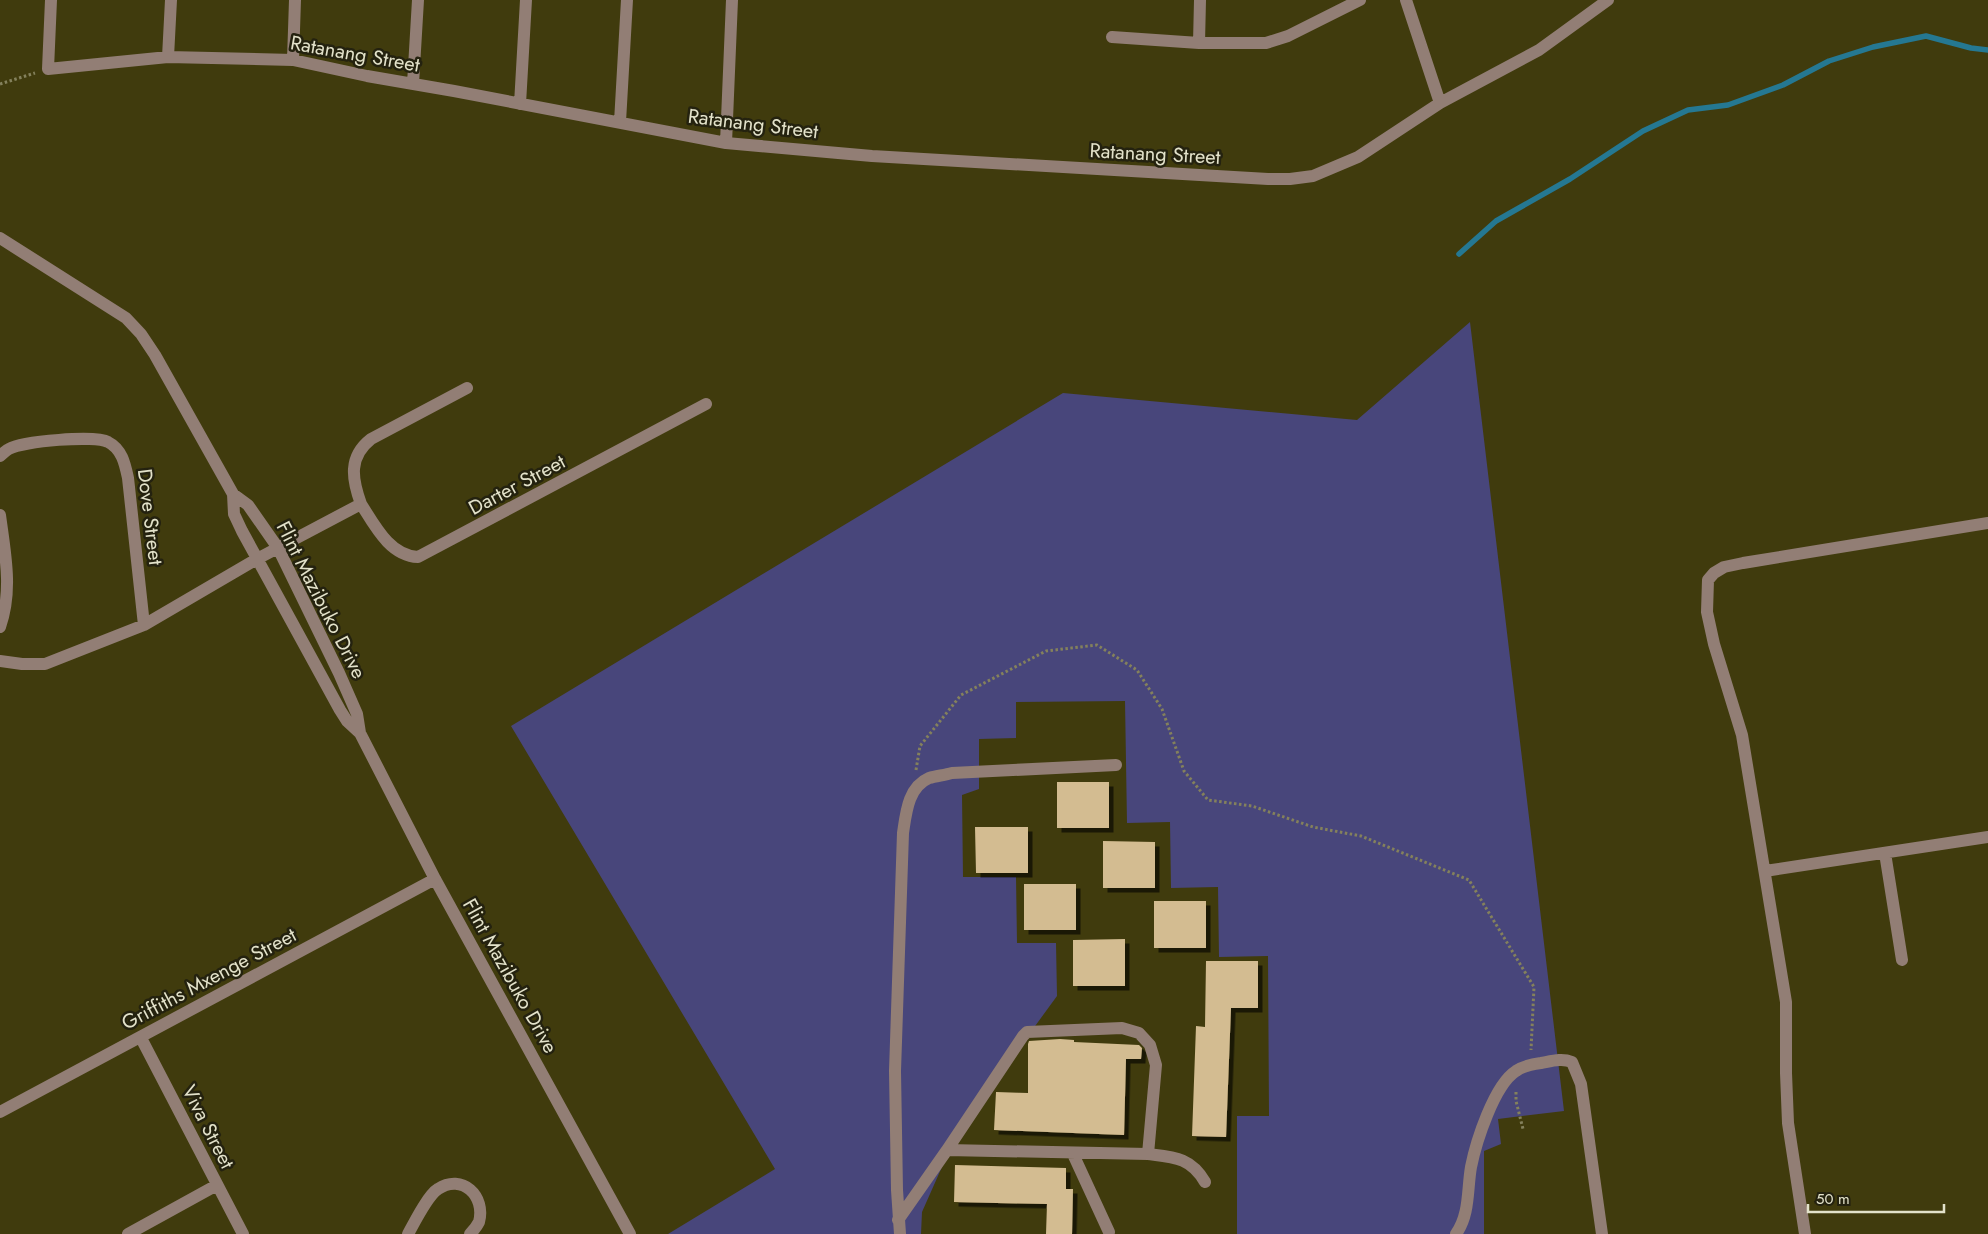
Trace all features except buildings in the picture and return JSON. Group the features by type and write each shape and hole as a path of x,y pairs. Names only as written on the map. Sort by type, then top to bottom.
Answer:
{"street":[{"path":"48,69 51,0"},
{"path":"168,57 171,0"},
{"path":"293,60 295,0"},
{"path":"413,84 418,0"},
{"path":"520,104 526,0"},
{"path":"620,122 627,0"},
{"path":"726,143 732,0"},
{"path":"1199,43 1200,0"},
{"path":"1112,37 1199,43 1266,43 1288,36 1360,0"},
{"path":"1406,0 1440,103"},
{"name":"Ratanang Street","path":"48,69 168,57 293,60 726,143 872,156 1290,179 1313,176 1358,157 1440,103 1539,50 1608,0"},
{"name":"Flint Mazibuko Drive","path":"0,238 24,251 126,318 141,334 156,355 232,494 234,514 257,559 347,721 360,734 435,879 630,1234"},
{"name":"Darter Street","path":"467,388 371,439 361,446 356,456 354,475 356,491 361,504 393,548 401,554 418,557 706,404"},
{"name":"Dove Street","path":"0,456 9,448 38,442 95,439 108,441 117,449 124,459 128,478 144,625"},
{"name":"Flint Mazibuko Drive","path":"232,494 248,505 278,548 339,673 357,714 360,734"},
{"path":"0,661 22,664 46,664 144,625 257,559 361,504"},
{"path":"0,515 8,580 5,610 0,627"},
{"path":"1806,1234 1788,1123 1786,1002 1742,735 1714,644 1707,612 1708,580 1714,572 1724,567 1743,563 1988,523"},
{"path":"900,1234 898,1220 896,1071 902,853 906,809 913,792 928,779 952,773 1116,765"},
{"path":"1765,871 1988,837"},
{"path":"1885,853 1902,960"},
{"name":"Griffiths Mxenge Street","path":"0,1112 435,879"},
{"path":"898,1220 948,1150 1023,1036 1028,1032 1122,1028 1139,1033 1150,1045 1156,1065 1148,1154"},
{"name":"Viva Street","path":"141,1038 243,1234"},
{"path":"1456,1234 1467,1207 1474,1152 1500,1088 1515,1071 1529,1065 1566,1060 1572,1062 1576,1069 1587,1118 1602,1234"},
{"path":"948,1150 1072,1154 1148,1154 1176,1158 1192,1164 1205,1182"},
{"path":"1072,1154 1109,1232"},
{"path":"408,1234 436,1190 456,1183 468,1186 476,1196 480,1208 479,1222 470,1234"},
{"path":"128,1234 217,1186"}],"path":[{"path":"0,84 48,69"},
{"path":"913,792 920,746 961,695 1046,651 1097,645 1137,670 1162,709 1184,771 1208,800 1252,806 1313,827 1362,836 1469,880 1534,987 1529,1065"},
{"path":"1517,1087 1516,1101 1523,1129"}],"shaded area":[{"path":"1470,322 1564,1111 1498,1119 1501,1144 1484,1151 1484,1234 1237,1234 1237,1116 1269,1116 1268,956 1219,957 1218,887 1171,888 1170,822 1127,823 1125,701 1016,702 1016,738 979,739 979,789 962,795 963,877 1016,877 1017,943 1056,943 1057,996 957,1133 922,1212 921,1234 668,1234 775,1169 511,726 1063,393 1357,420"}],"waterway":[{"path":"1459,254 1496,221 1570,179 1643,131 1688,110 1728,105 1783,85 1829,61 1873,47 1926,36 1971,48 1988,50"}]}
